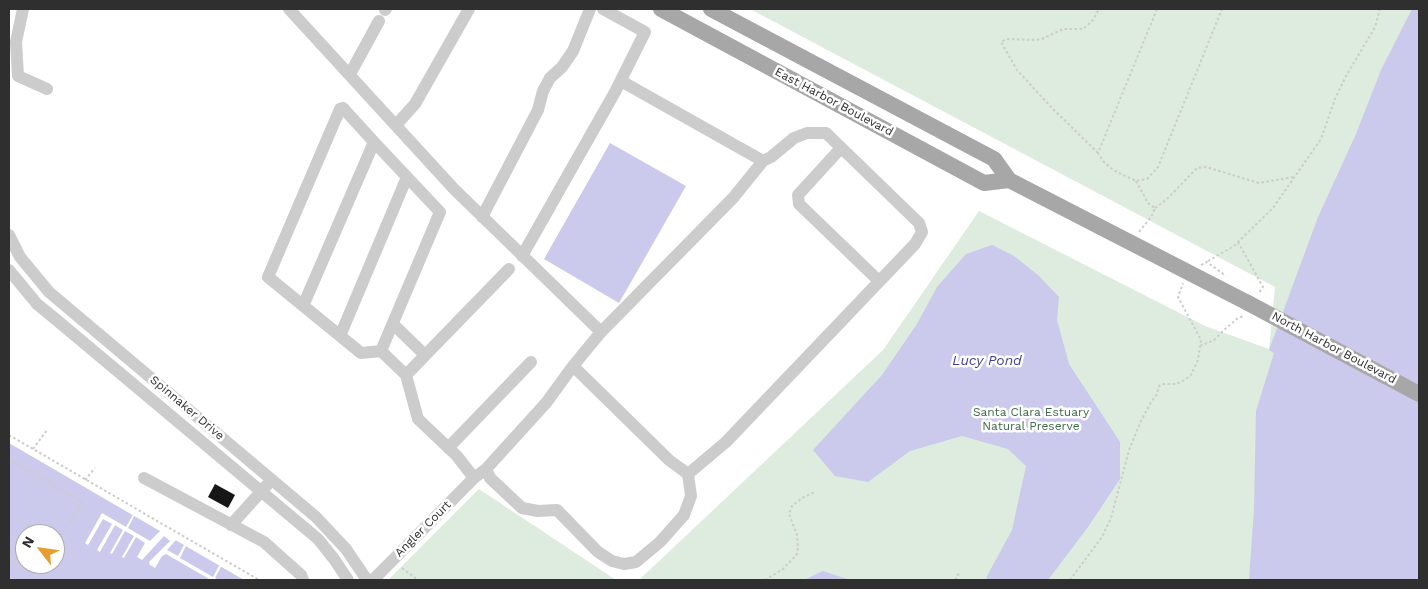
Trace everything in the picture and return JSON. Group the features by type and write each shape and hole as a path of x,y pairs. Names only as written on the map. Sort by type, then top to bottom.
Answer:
{"main road":[{"name":"East Harbor Boulevard","path":"661,9 984,184 1009,180"},
{"name":"East Harbor Boulevard","path":"711,9 994,159 1009,180 1188,271 1250,305"},
{"name":"North Harbor Boulevard","path":"1250,305 1419,394"}],"street":[{"path":"23,9 16,42 18,76 47,89"},
{"path":"288,9 350,74 454,189 601,332"},
{"path":"396,125 415,104 469,9"},
{"path":"482,217 538,110 543,91 550,78 562,67 573,51 590,9"},
{"path":"522,256 621,81 645,32 603,9"},
{"path":"350,74 383,13"},
{"path":"621,81 763,161"},
{"path":"381,351 440,212 343,108 340,109 268,276 360,353 381,351 406,375 418,419 448,448 474,478"},
{"name":"Angler Court","path":"372,580 474,478 486,469 546,403 601,332 733,198 763,161 771,157 794,138 807,133 826,133 919,223 922,232 916,244 879,280"},
{"path":"303,306 374,142"},
{"path":"688,474 726,442 879,280 799,204 798,195 841,148"},
{"path":"340,336 407,177"},
{"name":"Spinnaker Drive","path":"9,235 20,257 38,279 64,304 329,529 368,580"},
{"path":"9,264 20,257"},
{"path":"406,375 509,269"},
{"name":"Spinnaker Drive","path":"9,270 37,304 318,538 348,580"},
{"path":"393,324 425,355"},
{"path":"448,448 531,362"},
{"path":"486,469 490,478 522,508 538,511 557,510 598,552 612,561 624,564 636,562 660,542 684,515 691,496 688,474 669,460 573,366"},
{"path":"144,478 264,542 301,575 303,580"},
{"path":"231,525 272,479"}],"path":[{"path":"1099,9 1093,20 1083,29 1063,29 1036,40 1006,39 1001,42 1017,70 1051,107 1113,170 1136,181 1148,203 1155,208"},
{"path":"1098,153 1158,9"},
{"path":"1136,181 1147,179 1158,167 1222,9"},
{"path":"1207,262 1234,246 1273,208 1321,139 1335,99 1346,76 1375,27 1380,9"},
{"path":"1131,242 1151,217 1155,208 1166,200 1197,168 1206,167 1259,183 1294,177"},
{"path":"1200,346 1214,340 1238,318 1263,287 1238,242"},
{"path":"1070,580 1102,537 1111,518 1129,450 1141,421 1157,394 1159,386 1176,384 1191,375 1198,360 1201,340 1178,297 1188,271"},
{"path":"33,449 46,430"},
{"path":"9,435 259,580"},
{"path":"9,460 82,502 70,522"},
{"path":"85,480 95,468"},
{"path":"765,580 783,568 796,554 798,548 797,535 789,514 792,506 802,498 815,492"},
{"path":"392,560 418,580"},
{"path":"955,580 959,574"}],"green space":[{"name":"Santa Clara Estuary Natural Preserve","path":"750,9 1419,9 1419,580 639,580 883,350 979,211 1205,326 1269,349 1275,287"},
{"path":"479,489 616,580 388,580"}],"water":[{"path":"1412,9 1419,9 1419,580 1249,580 1254,509 1256,411 1274,353 1269,350 1318,217 1356,134 1381,70"},
{"path":"610,143 686,186 619,303 544,259"},
{"name":"Lucy Pond","path":"992,245 1014,256 1039,276 1059,297 1057,320 1069,364 1120,442 1120,479 1088,527 1048,580 989,580 986,578 1012,530 1026,466 1008,449 962,436 910,451 868,482 835,476 813,450 882,375 917,324 937,287 966,254"},
{"path":"9,443 244,580 9,580"},
{"path":"823,571 850,580 804,580"}],"pier":[{"path":"102,513 126,527 134,513 128,528 150,541 161,530 164,531 177,539 167,550 178,556 185,543 187,544 180,558 213,577 220,564 222,565 215,578 219,580 211,580 166,554 162,556 155,568 150,565 149,562 170,541 164,536 142,560 137,557 145,543 136,537 124,558 122,557 134,536 125,531 112,554 110,553 123,530 115,525 100,552 97,550 112,524 103,519 88,545 85,543"}],"building":[{"path":"215,484 235,495 228,508 208,497"}]}
